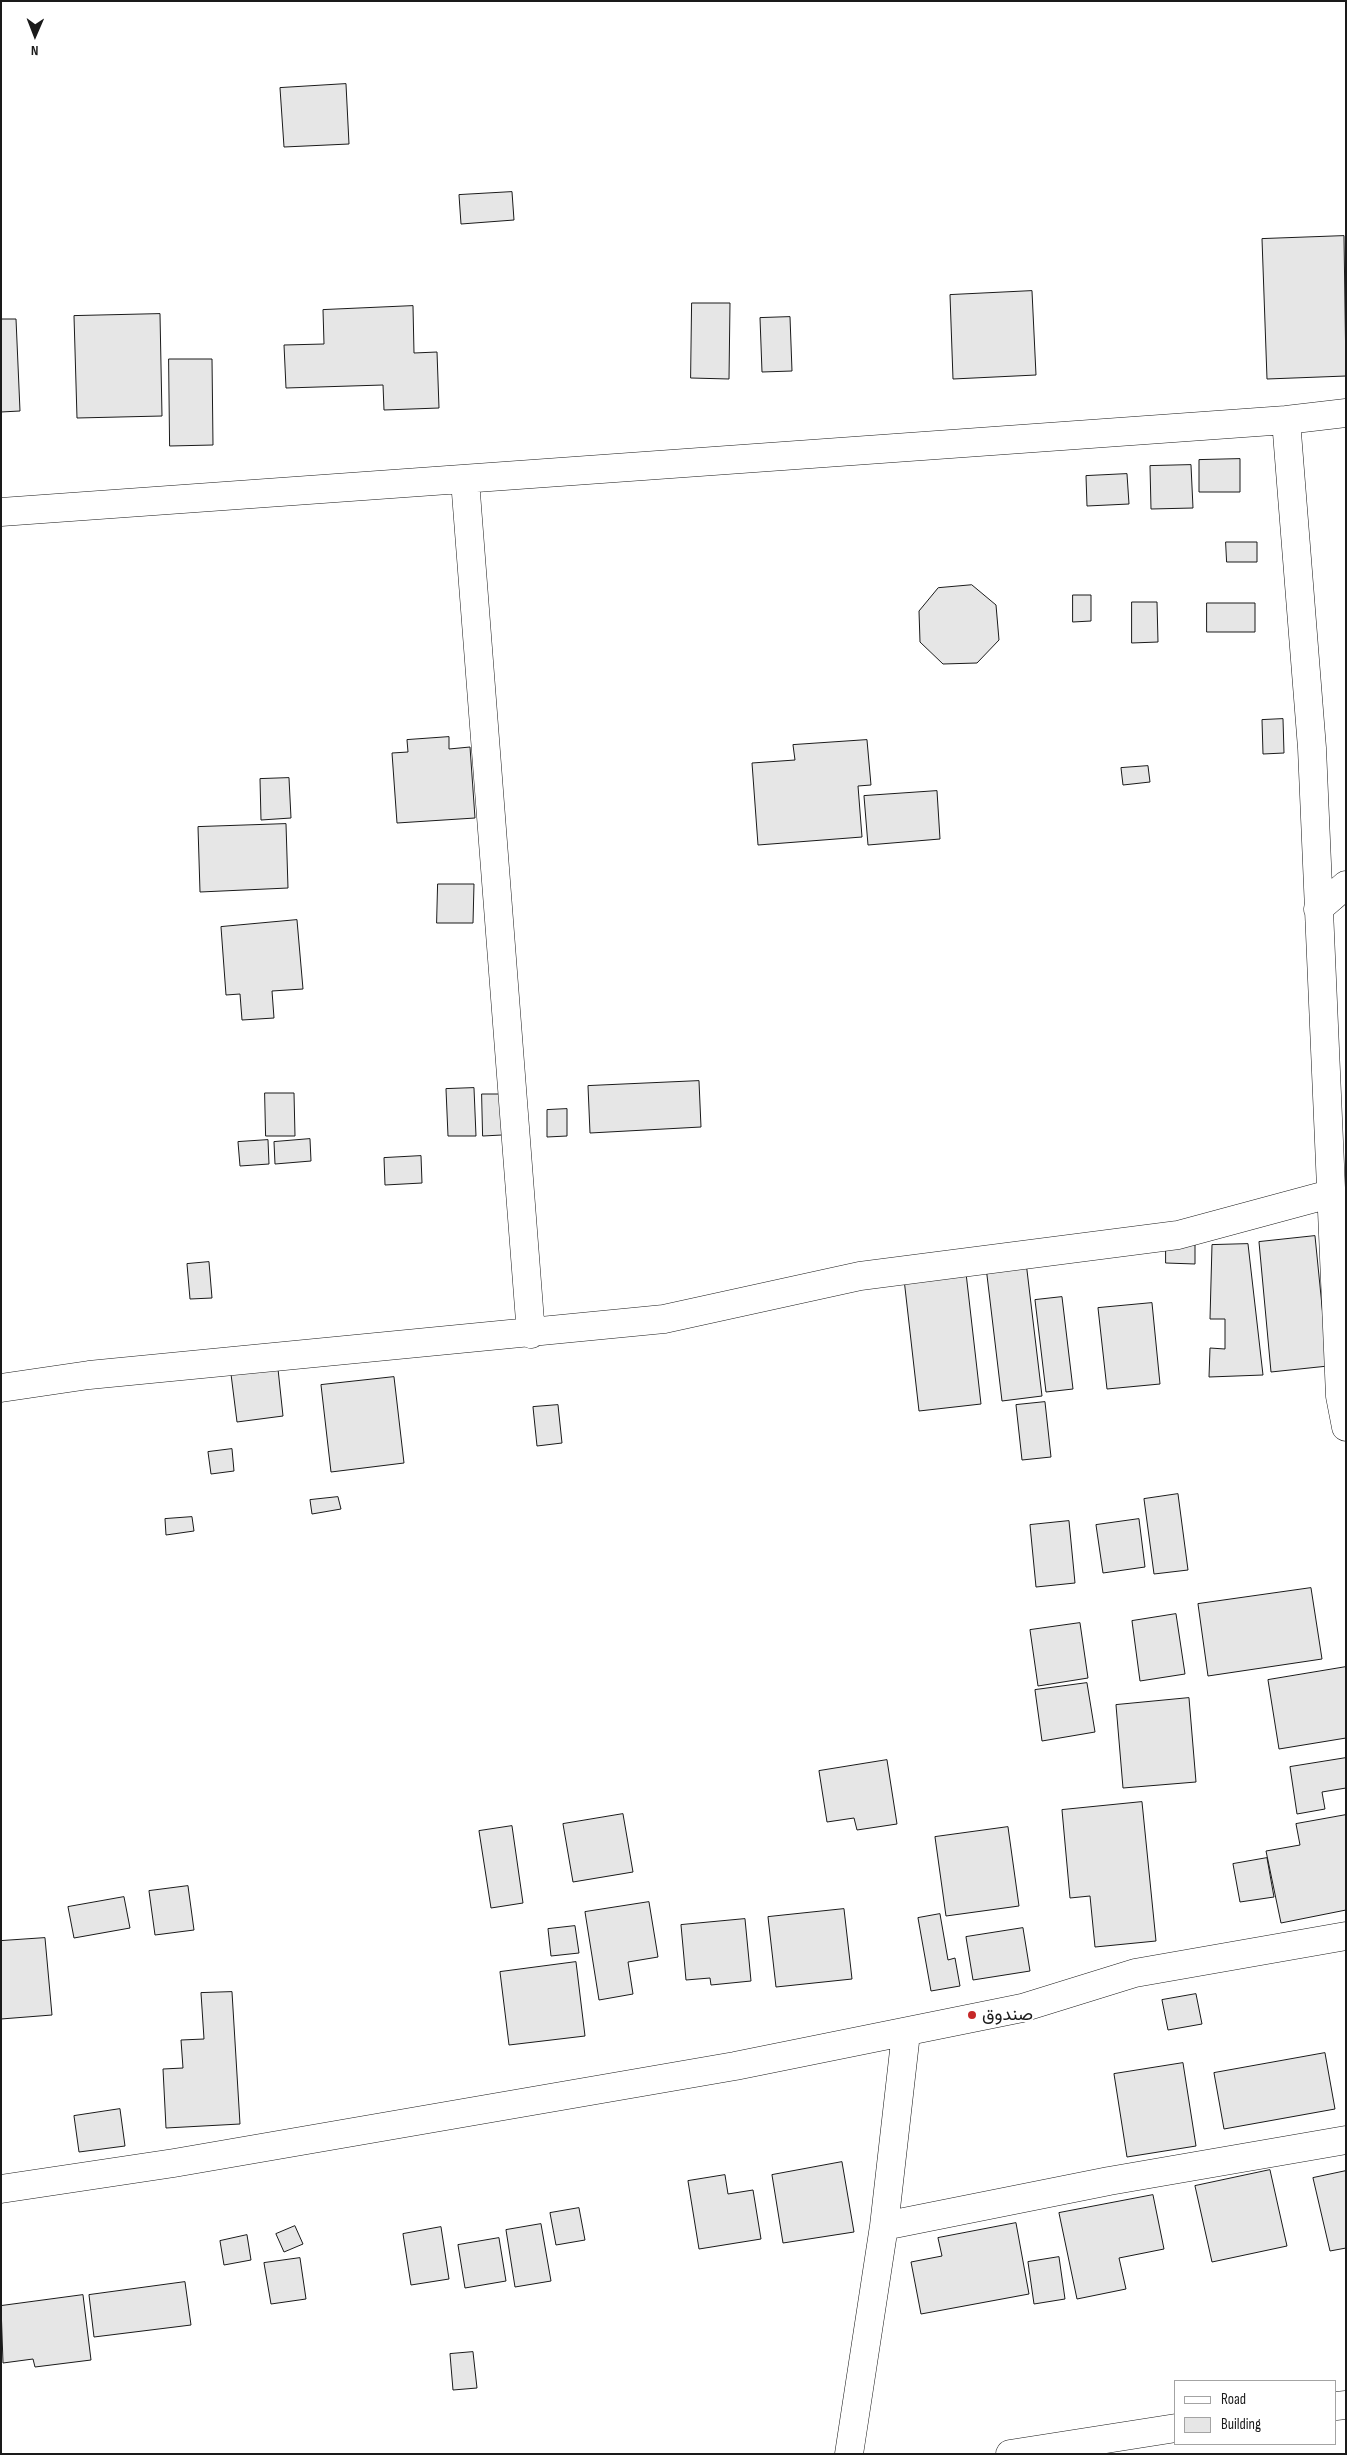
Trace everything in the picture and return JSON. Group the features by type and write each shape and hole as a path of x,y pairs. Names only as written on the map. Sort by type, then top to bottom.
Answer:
{"street":[{"path":"1,512 1286,420 1346,413"},
{"path":"1286,420 1312,748 1340,1396 1346,1427"},
{"path":"465,480 531,1334"},
{"path":"1318,909 1346,885"},
{"path":"1,1388 89,1376 425,1341 531,1334 664,1319 860,1276 1178,1235 1330,1194"},
{"path":"1,2189 194,2160 725,2067 906,2033 1022,2008 1135,1973 1346,1936"},
{"path":"849,2454 884,2226 906,2033"},
{"path":"884,2226 1109,2181 1346,2140"},
{"path":"1010,2454 1174,2428"}],"building":[{"path":"346,84 349,144 284,147 280,88"},
{"path":"512,192 514,220 461,224 459,195"},
{"path":"1344,236 1346,376 1267,379 1262,239"},
{"path":"1032,291 1036,375 953,379 950,295"},
{"path":"692,303 730,303 729,379 691,378"},
{"path":"413,306 414,353 437,352 439,408 384,410 383,385 286,388 284,345 324,344 323,310"},
{"path":"160,314 162,416 77,418 74,316"},
{"path":"790,317 792,371 762,372 760,318"},
{"path":"1,319 16,319 20,411 1,412"},
{"path":"169,359 212,359 213,445 170,446"},
{"path":"1240,459 1240,492 1199,492 1199,460"},
{"path":"1191,465 1193,508 1151,509 1150,466"},
{"path":"1127,474 1129,504 1087,506 1086,476"},
{"path":"1226,542 1257,542 1257,562 1227,562"},
{"path":"972,585 996,605 999,640 977,663 943,664 920,642 919,611 938,588"},
{"path":"1073,595 1091,595 1091,621 1073,622"},
{"path":"1132,602 1157,602 1158,642 1132,643"},
{"path":"1207,603 1255,603 1255,632 1207,632"},
{"path":"1283,719 1284,753 1263,754 1262,720"},
{"path":"449,737 449,749 470,747 475,818 397,823 392,753 408,752 407,740"},
{"path":"867,740 871,785 858,786 862,837 758,845 752,763 795,760 793,745"},
{"path":"1148,766 1150,782 1123,785 1121,768"},
{"path":"289,778 291,818 261,820 260,779"},
{"path":"937,791 940,839 868,845 864,796"},
{"path":"286,824 288,888 200,892 198,827"},
{"path":"438,884 474,884 473,923 437,923"},
{"path":"297,920 303,989 272,991 274,1018 242,1020 240,994 226,995 221,927"},
{"path":"699,1081 701,1127 590,1133 588,1086"},
{"path":"474,1088 476,1136 448,1136 446,1089"},
{"path":"265,1093 294,1093 295,1136 266,1136"},
{"path":"482,1094 501,1094 502,1135 483,1136"},
{"path":"567,1109 567,1136 547,1137 547,1110"},
{"path":"310,1139 311,1161 275,1164 274,1142"},
{"path":"268,1140 269,1164 240,1166 238,1142"},
{"path":"421,1156 422,1183 385,1185 384,1158"},
{"path":"1315,1236 1328,1366 1271,1372 1259,1242"},
{"path":"1166,1242 1195,1243 1195,1264 1166,1263"},
{"path":"1248,1244 1263,1375 1209,1377 1210,1348 1225,1349 1225,1319 1210,1319 1212,1245"},
{"path":"209,1262 212,1298 190,1299 187,1264"},
{"path":"1026,1262 1042,1396 1002,1401 986,1267"},
{"path":"966,1273 981,1404 919,1411 904,1279"},
{"path":"1062,1297 1073,1389 1046,1392 1035,1300"},
{"path":"1152,1303 1160,1384 1107,1389 1098,1308"},
{"path":"278,1369 283,1416 237,1422 231,1374"},
{"path":"394,1377 404,1463 331,1472 321,1385"},
{"path":"1045,1402 1051,1457 1022,1460 1016,1405"},
{"path":"558,1405 562,1443 537,1446 533,1407"},
{"path":"232,1449 234,1471 211,1474 208,1452"},
{"path":"1178,1494 1188,1570 1154,1574 1144,1499"},
{"path":"338,1497 341,1509 312,1514 310,1500"},
{"path":"192,1517 194,1531 166,1535 165,1519"},
{"path":"1139,1519 1145,1567 1103,1573 1096,1525"},
{"path":"1069,1521 1075,1583 1036,1587 1030,1525"},
{"path":"1311,1588 1322,1659 1208,1676 1198,1604"},
{"path":"1176,1614 1185,1674 1140,1681 1132,1621"},
{"path":"1080,1623 1088,1678 1038,1686 1030,1630"},
{"path":"1346,1667 1346,1738 1279,1749 1268,1680"},
{"path":"1087,1683 1095,1732 1042,1741 1035,1690"},
{"path":"1189,1698 1196,1782 1123,1788 1116,1705"},
{"path":"1346,1758 1346,1788 1322,1792 1325,1809 1297,1814 1290,1767"},
{"path":"887,1760 897,1824 857,1830 854,1818 827,1822 819,1771"},
{"path":"1142,1802 1156,1941 1095,1947 1090,1896 1070,1898 1062,1810"},
{"path":"623,1814 633,1872 573,1882 563,1824"},
{"path":"1346,1815 1346,1910 1281,1923 1266,1851 1300,1845 1296,1824"},
{"path":"512,1826 523,1903 491,1908 479,1831"},
{"path":"1008,1827 1019,1906 946,1916 935,1837"},
{"path":"1267,1858 1274,1897 1240,1902 1233,1864"},
{"path":"188,1886 194,1930 155,1935 149,1891"},
{"path":"124,1897 130,1928 74,1938 68,1907"},
{"path":"649,1902 658,1957 628,1962 633,1994 599,2000 585,1912"},
{"path":"844,1909 852,1979 776,1987 768,1917"},
{"path":"940,1914 948,1960 955,1958 960,1986 931,1991 918,1918"},
{"path":"745,1919 751,1981 711,1985 710,1978 686,1980 681,1925"},
{"path":"575,1926 579,1953 551,1956 548,1929"},
{"path":"1023,1928 1030,1971 973,1980 966,1937"},
{"path":"45,1938 52,2015 1,2019 1,1941"},
{"path":"576,1962 585,2036 509,2045 500,1972"},
{"path":"232,1992 240,2124 166,2128 163,2069 183,2068 181,2040 204,2039 201,1993"},
{"path":"1196,1994 1202,2024 1168,2030 1162,2000"},
{"path":"1325,2053 1335,2109 1224,2129 1214,2073"},
{"path":"1183,2063 1196,2146 1127,2157 1114,2074"},
{"path":"120,2109 125,2146 79,2152 74,2116"},
{"path":"842,2162 854,2232 783,2243 772,2175"},
{"path":"1270,2170 1287,2246 1212,2262 1195,2186"},
{"path":"1346,2171 1346,2248 1330,2251 1313,2178"},
{"path":"725,2175 728,2194 753,2190 761,2239 699,2249 688,2181"},
{"path":"1153,2195 1164,2249 1119,2258 1126,2289 1077,2299 1059,2213"},
{"path":"579,2208 585,2240 556,2245 550,2213"},
{"path":"1016,2223 1029,2294 921,2314 911,2262 942,2256 938,2238"},
{"path":"541,2224 551,2281 515,2287 506,2230"},
{"path":"295,2226 303,2244 284,2252 276,2234"},
{"path":"441,2227 449,2279 411,2285 403,2234"},
{"path":"247,2235 251,2260 224,2265 220,2241"},
{"path":"499,2238 506,2281 465,2288 458,2245"},
{"path":"1059,2257 1065,2299 1034,2304 1028,2262"},
{"path":"300,2258 306,2299 271,2304 264,2263"},
{"path":"185,2282 191,2325 94,2337 89,2295"},
{"path":"83,2295 91,2360 35,2367 33,2359 3,2363 1,2306"},
{"path":"473,2352 477,2388 453,2390 450,2354"}],"place":[{"name":"صندوق","path":"972,2015"}]}
